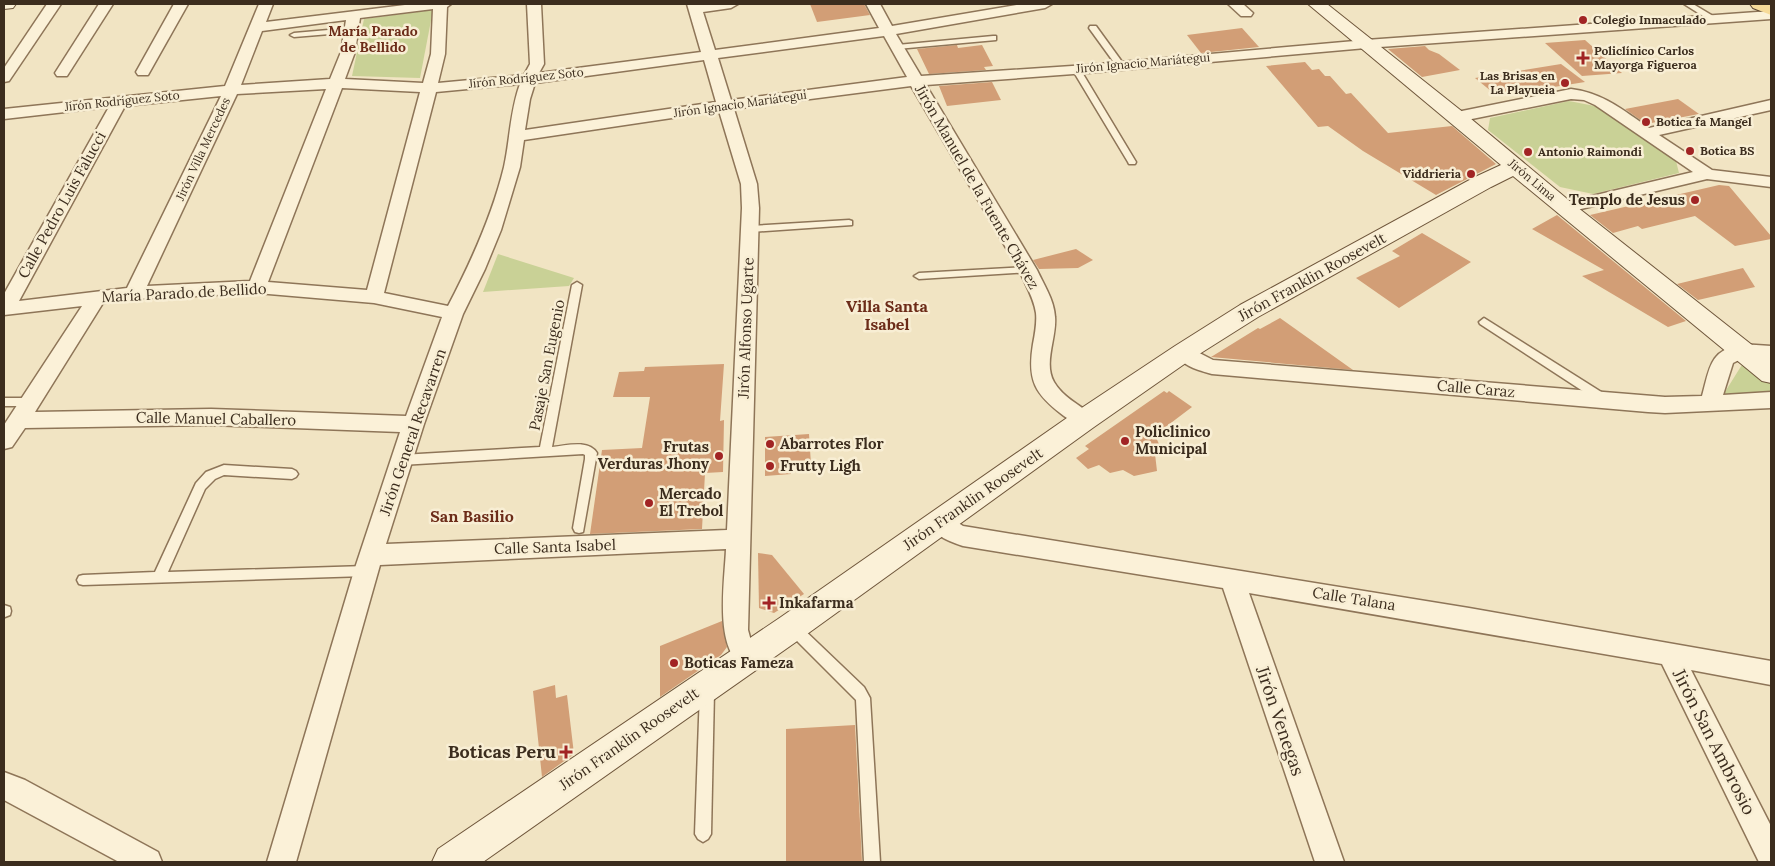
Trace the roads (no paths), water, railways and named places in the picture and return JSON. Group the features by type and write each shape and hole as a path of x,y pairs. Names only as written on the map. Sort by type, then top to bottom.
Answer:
{"main road":[{"path":"1759,4 1771,10"}],"street":[{"path":"4,78 54,4"},
{"path":"62,74 106,4"},
{"path":"143,72 181,4"},
{"name":"Jirón Villa Mercedes","path":"134,293 231,90 266,4"},
{"path":"257,27 442,4 438,54 374,297"},
{"name":"Jirón General Recavarren","path":"281,862 401,460 453,314 476,269 492,230 512,167 522,99 537,64 534,4"},
{"path":"695,6 731,4"},
{"name":"Jirón Manuel de la Fuente Chávez","path":"873,4 916,81 1028,270 1042,300 1046,316 1040,375 1051,394 1084,420"},
{"name":"Jirón Rodríguez Soto","path":"4,114 231,90 335,83 429,88 529,79 887,30 1016,7 1045,4"},
{"path":"1235,4 1246,13"},
{"name":"Jirón Lima","path":"1316,4 1457,117 1564,208 1771,374"},
{"name":"Jirón Alfonso Ugarte","path":"695,6 748,184 751,229 748,248 736,630 740,644 748,657"},
{"path":"257,287 348,52 354,14"},
{"name":"Jirón Ignacio Mariátegui","path":"517,136 726,105 916,81 1121,66 1366,44 1771,15"},
{"path":"1457,117 1571,94 1587,96 1600,102 1707,174"},
{"name":"Calle Pedro Luis Falucci","path":"4,309 120,101"},
{"path":"1646,133 1771,105"},
{"name":"Jirón Franklin Roosevelt","path":"450,862 792,627 1084,420 1184,352 1249,311 1476,186 1515,167"},
{"path":"1564,208 1707,174 1771,182"},
{"name":"María Parado de Bellido","path":"4,309 134,293 257,287 374,297 453,314"},
{"path":"4,441 98,298"},
{"path":"1711,402 1723,360 1730,353 1741,349 1771,352"},
{"name":"Calle Caraz","path":"1184,352 1197,362 1212,367 1665,405 1771,400"},
{"name":"Calle Manuel Caballero","path":"19,420 211,417 413,424"},
{"name":"Calle Talana","path":"940,523 951,532 963,536 1538,630 1771,673"},
{"name":"Calle Santa Isabel","path":"369,563 738,539"},
{"name":"Jirón Venegas","path":"1232,579 1328,862"},
{"name":"Jirón San Ambrosio","path":"1670,654 1771,856"},
{"path":"4,786 40,803 148,862"}],"lane":[{"path":"1688,4 1714,19"},
{"path":"1093,28 1121,66"},
{"path":"294,35 351,30"},
{"path":"897,47 993,38"},
{"path":"1076,69 1132,162"},
{"path":"751,229 848,223"},
{"path":"919,276 1028,270"},
{"name":"Pasaje San Eugenio","path":"546,452 577,285"},
{"path":"1484,322 1605,400"},
{"path":"4,402 31,402"},
{"path":"401,460 546,452 574,448 585,449 591,453 579,528"},
{"path":"160,576 200,486 205,479 214,473 224,470 292,474"},
{"path":"84,580 369,563"},
{"path":"792,627 863,698 872,862"},
{"path":"703,834 708,685"}],"place":[{"name":"Colegio Inmaculado","path":"1583,20"},
{"name":"Policlínico Carlos Mayorga Figueroa","path":"1583,58"},
{"name":"Las Brisas en La Playueia","path":"1565,83"},
{"name":"Botica fa Mangel","path":"1646,122"},
{"name":"Botica BS","path":"1690,151"},
{"name":"Antonio Raimondi","path":"1528,152"},
{"name":"Viddrieria","path":"1471,174"},
{"name":"Templo de Jesus","path":"1695,200"},
{"name":"Policlinico Municipal","path":"1125,441"},
{"name":"Abarrotes Flor","path":"770,444"},
{"name":"Frutas Verduras Jhony","path":"719,456"},
{"name":"Frutty Ligh","path":"770,466"},
{"name":"Mercado El Trebol","path":"649,503"},
{"name":"Inkafarma","path":"769,603"},
{"name":"Boticas Fameza","path":"674,663"},
{"name":"Boticas Peru","path":"566,752"}],"district":[{"name":"María Parado de Bellido","path":"373,40"},
{"name":"Villa Santa Isabel","path":"887,315"},
{"name":"San Basilio","path":"472,516"}]}
